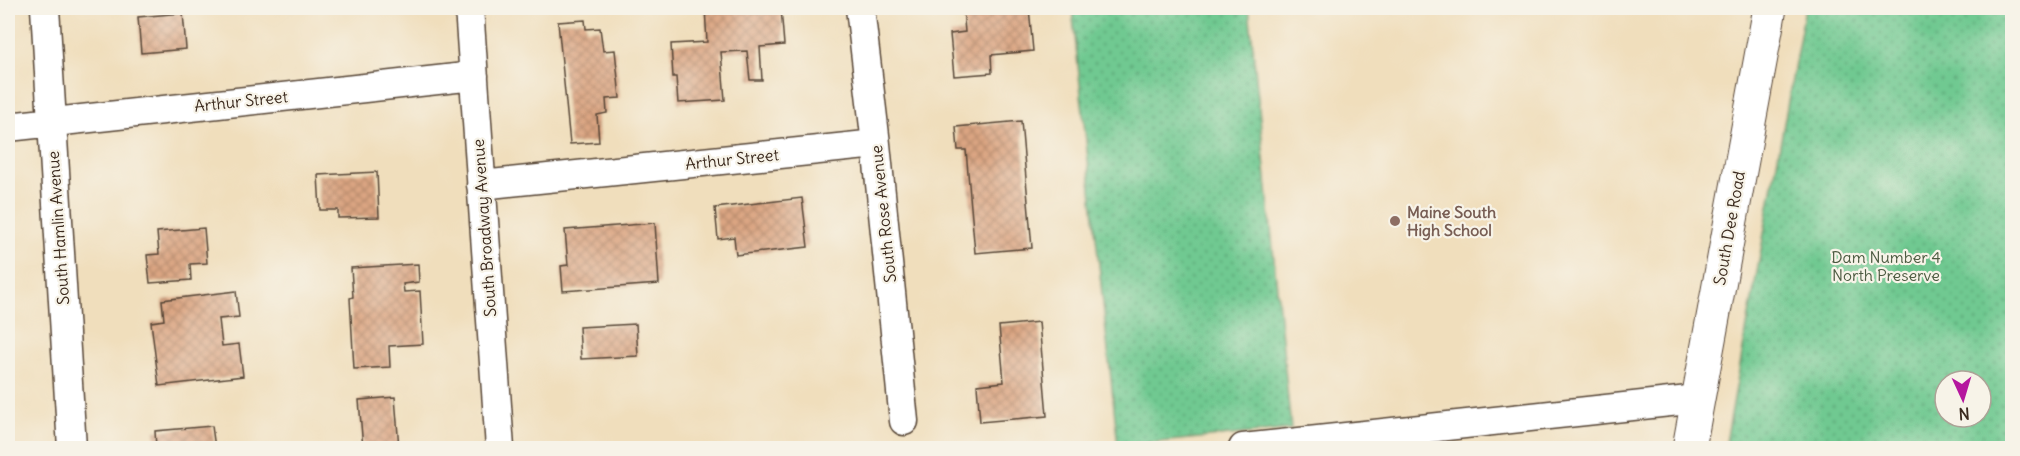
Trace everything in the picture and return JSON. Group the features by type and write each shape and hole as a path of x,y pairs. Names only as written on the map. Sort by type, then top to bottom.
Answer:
{"main road":[{"name":"South Dee Road","path":"1689,448 1770,8"}],"street":[{"name":"South Hamlin Avenue","path":"45,8 72,448"},
{"name":"South Broadway Avenue","path":"469,8 500,448"},
{"name":"South Rose Avenue","path":"860,8 904,421"},
{"name":"Arthur Street","path":"8,127 474,76"},
{"name":"Arthur Street","path":"481,185 876,144"},
{"path":"1243,448 1698,399"}],"path":[{"path":"2007,8 2009,43 2013,56"}],"green space":[{"path":"1072,8 1249,8 1291,429 1118,446"},
{"name":"Dam Number 4 North Preserve","path":"1805,8 2012,8 2012,448 1725,448"}],"building":[{"path":"705,8 781,8 784,45 760,47 762,80 750,80 747,51 721,52 725,100 678,103 676,77 673,77 671,44 707,42"},
{"path":"963,8 1029,8 1033,51 991,55 992,73 954,76 950,34 965,32"},
{"path":"183,13 186,49 141,53 138,17"},
{"path":"585,20 586,29 600,28 603,51 615,50 620,98 606,99 607,113 597,115 599,142 570,144 558,22"},
{"path":"1021,121 1032,248 975,253 966,150 958,150 956,127"},
{"path":"377,172 379,217 338,218 338,210 320,210 318,175"},
{"path":"802,198 808,247 736,255 734,237 718,239 715,208"},
{"path":"655,223 659,284 563,291 561,266 568,265 565,230"},
{"path":"204,228 207,263 190,264 191,280 150,283 147,255 159,254 157,232"},
{"path":"418,264 419,282 403,284 404,292 420,291 423,344 389,346 390,367 354,369 350,298 353,297 351,268"},
{"path":"236,291 239,317 219,319 222,346 239,344 243,376 159,386 151,322 164,320 162,300"},
{"path":"1039,322 1047,416 980,422 977,385 1004,382 999,326"},
{"path":"636,324 638,356 581,359 579,327"},
{"path":"395,397 399,448 363,448 359,400"},
{"path":"212,426 215,448 156,448 155,431"}],"place":[{"name":"Maine South High School","path":"1395,221"}]}
